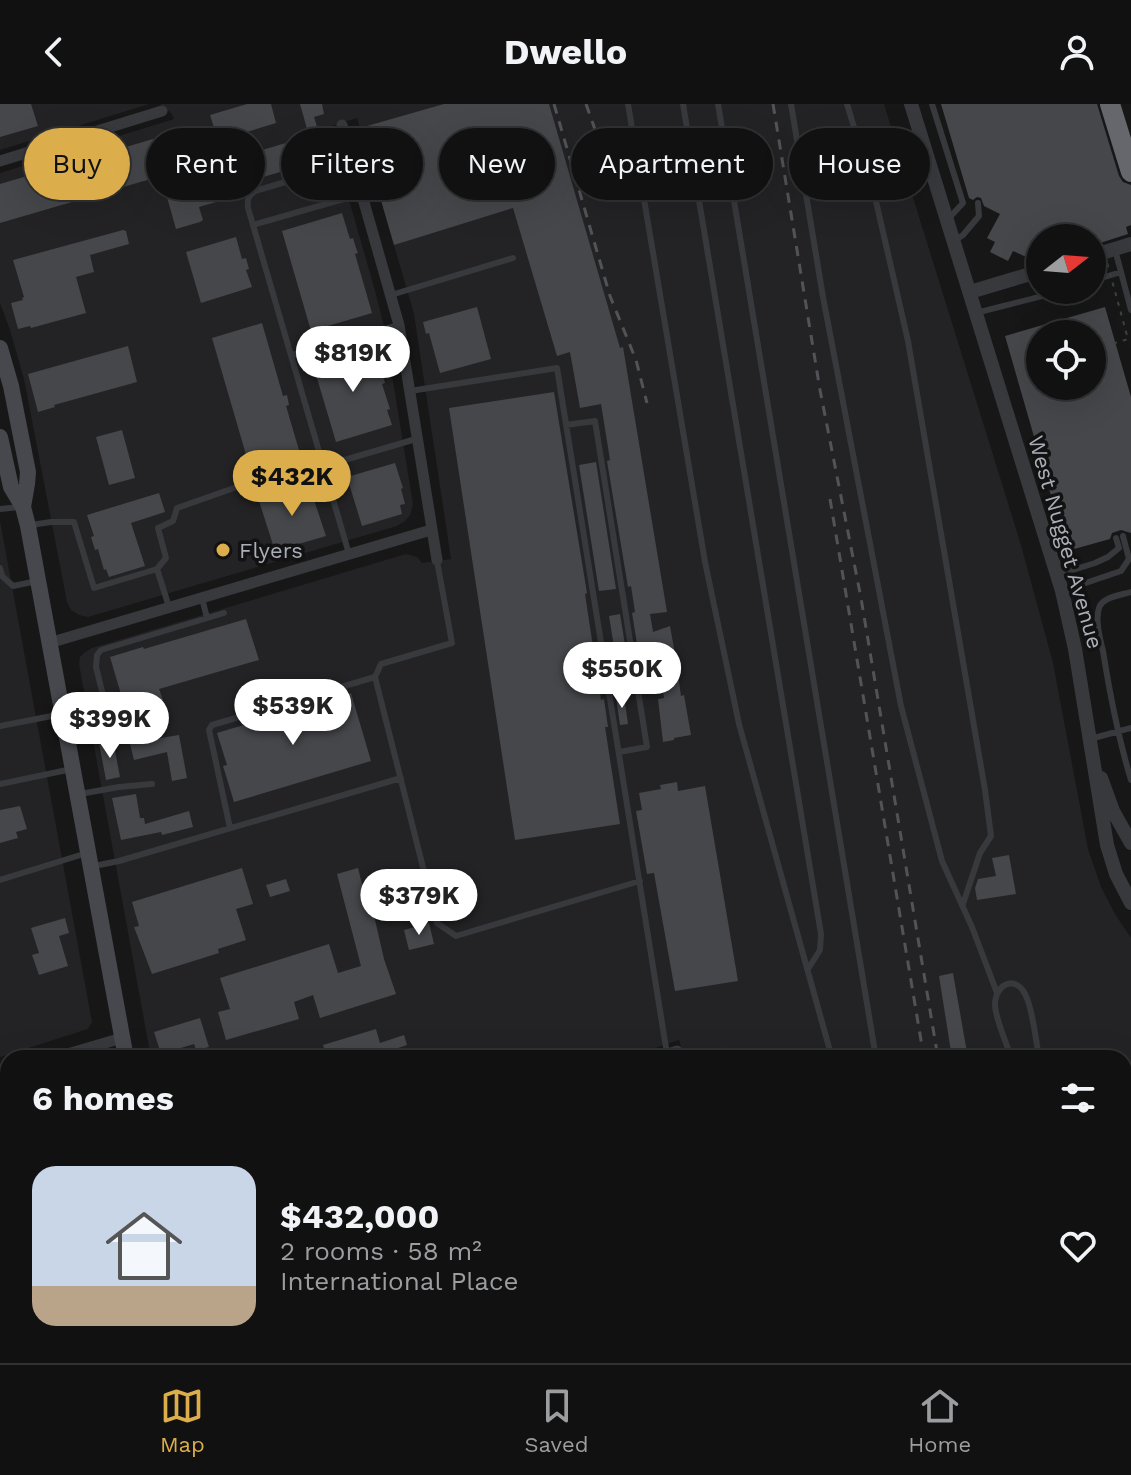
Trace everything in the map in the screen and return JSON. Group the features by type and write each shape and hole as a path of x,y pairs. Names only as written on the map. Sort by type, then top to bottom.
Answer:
{"highway":[{"path":"1110,104 1131,172"}],"main road":[{"path":"0,348 5,388 28,472 23,507"},
{"path":"0,437 11,487 23,507 28,526 124,1050"}],"street":[{"name":"West Nugget Avenue","path":"911,104 1062,591 1073,636 1107,845 1116,874 1131,903"},
{"path":"0,161 162,111"},
{"path":"364,200 399,325 437,560"},
{"path":"1106,249 1131,244"},
{"path":"970,292 1026,275"},
{"path":"49,643 431,530"},
{"path":"1090,744 1113,811 1131,843"},
{"path":"81,1050 122,1038"}],"lane":[{"path":"628,104 715,610 739,724 830,1050"},
{"path":"683,104 821,934 820,950 808,969"},
{"path":"718,104 875,1050"},
{"path":"791,104 795,128"},
{"path":"847,104 854,128"},
{"path":"932,104 963,203 947,220"},
{"path":"281,183 249,195 248,208 349,554"},
{"path":"253,225 341,200"},
{"path":"808,200 823,297 901,706 942,861 997,993 995,1006 1009,1050"},
{"path":"876,200 908,341 991,836 980,853 962,905"},
{"path":"954,241 979,216 978,203"},
{"path":"1106,254 1121,272 1131,310"},
{"path":"391,295 513,258"},
{"path":"1106,277 1121,272"},
{"path":"976,313 1026,301"},
{"path":"292,355 399,325"},
{"path":"410,391 557,368 666,1050"},
{"path":"566,425 595,421 598,436 647,747 619,752"},
{"path":"324,466 417,439"},
{"path":"28,526 74,522 94,588 157,569 166,558 158,528 173,521 177,508 234,488"},
{"path":"0,509 23,507"},
{"path":"1057,575 1108,557 1119,548 1119,537 1129,559 1121,571 1062,591"},
{"path":"437,560 452,643 381,664 375,677 437,923 456,936 640,881"},
{"path":"157,569 169,608"},
{"path":"1,573 13,586 37,581"},
{"path":"1131,592 1101,603 1098,610 1099,633 1117,732 1131,780"},
{"path":"202,598 207,618"},
{"path":"111,728 96,667 97,655 103,648 224,613"},
{"path":"97,629 103,648"},
{"path":"230,828 209,730 212,725 375,677"},
{"path":"0,726 62,714"},
{"path":"1090,744 1131,728"},
{"path":"0,784 72,769"},
{"path":"0,880 89,860 119,861 401,778"},
{"path":"77,794 152,784"},
{"path":"997,993 1004,985 1019,985 1027,997 1037,1050"}],"path":[{"path":"1106,261 1128,339 1115,343"}],"shaded area":[{"path":"0,104 149,104 71,128 24,128 24,143 0,150"},
{"path":"160,104 884,104 891,128 789,128 789,200 914,200 1021,545 1053,663 1088,849 1101,887 1131,938 1131,1050 682,1050 679,1040 650,1050 150,1050 80,657 92,648 406,554 417,557 422,563 451,559 414,314 381,200 423,200 423,128 360,128 357,118 328,128 281,128 281,200 349,200 384,326 413,504 410,515 397,526 88,617 71,610 24,379 0,303 0,173 24,166 24,200 130,200 130,133 174,119"},
{"path":"0,521 92,1022 88,1029 22,1050 0,1050"}],"building":[{"path":"0,104 31,104 38,126 0,137"},
{"path":"247,104 271,104 276,123 260,128 214,128 210,115"},
{"path":"300,104 322,104 324,114 314,117 317,128 307,128"},
{"path":"444,104 549,104 571,180 571,200 577,200 620,348 623,347 667,612 650,614 653,632 670,626 681,674 678,674 681,696 684,695 691,735 663,742 658,699 664,698 661,681 669,679 665,645 644,649 645,655 639,656 632,613 635,612 607,461 610,460 601,404 580,408 570,352 557,356 513,208 394,245 381,200 423,200 423,128 360,128"},
{"path":"941,104 1097,104 1119,176 1131,185 1131,225 1126,227 1128,234 1106,241 1106,224 1026,224 1026,256 1013,251 1008,261 990,252 995,242 987,238 1000,214 984,206 981,198 969,198"},
{"path":"146,141 146,180 130,185 130,146"},
{"path":"281,144 281,172 265,177 265,149"},
{"path":"24,177 24,200 79,200 0,223 0,184"},
{"path":"168,200 223,200 199,207 203,220 200,222 176,229"},
{"path":"342,213 358,253 355,254 372,313 311,331 282,231"},
{"path":"123,230 129,244 90,255 94,272 76,277 86,313 18,329 11,303 24,297 13,260"},
{"path":"236,237 242,259 246,258 249,269 246,270 252,287 201,303 186,252"},
{"path":"477,307 491,359 440,373 423,322"},
{"path":"1105,307 1131,397 1131,533 1121,530 1112,533 1110,539 1067,551 1005,336 1026,330 1026,400 1106,400 1106,320 1060,320"},
{"path":"262,323 283,396 287,395 289,405 286,406 299,450 249,465 212,338"},
{"path":"128,346 137,382 38,412 28,374"},
{"path":"375,350 385,383 382,384 392,425 336,442 311,358 332,352 335,362"},
{"path":"554,392 601,700 604,699 608,727 605,727 620,824 515,840 449,408"},
{"path":"122,430 135,478 109,485 96,437"},
{"path":"596,462 616,589 599,591 579,465"},
{"path":"395,463 403,488 405,504 400,505 402,514 362,526 347,477"},
{"path":"309,485 326,536 275,551 259,501"},
{"path":"159,493 165,512 131,523 145,566 109,577 98,549 95,550 87,515"},
{"path":"620,614 631,682 620,684 609,616"},
{"path":"246,619 259,660 159,689 163,700 159,701 162,711 150,714 155,739 179,735 187,778 172,781 167,752 134,760 128,736 133,735 110,657"},
{"path":"351,693 371,761 234,802 217,733"},
{"path":"624,696 628,724 620,725 616,697"},
{"path":"113,740 120,777 106,780 99,743"},
{"path":"677,782 678,791 705,786 738,981 675,991 654,873 647,874 636,811 642,810 639,793"},
{"path":"136,794 140,818 144,818 145,824 189,811 193,827 121,840 112,798"},
{"path":"20,806 27,829 16,832 18,838 0,843 0,810"},
{"path":"1009,855 1016,894 977,900 975,888 978,879 996,876 992,858"},
{"path":"242,868 253,904 236,909 246,940 218,949 219,953 152,974 134,927 139,926 132,902"},
{"path":"358,868 396,994 320,1018 313,995 294,1002 299,1019 226,1040 218,1012 230,1009 220,978 329,944 338,973 361,966 337,874"},
{"path":"286,879 290,891 270,897 266,885"},
{"path":"65,918 69,933 59,936 68,966 39,975 32,955 39,953 31,928"},
{"path":"429,923 434,944 409,950 404,930"},
{"path":"953,973 967,1050 951,1050 939,976"},
{"path":"200,1018 209,1047 196,1050 194,1044 174,1050 160,1050 154,1032"},
{"path":"376,1029 380,1043 404,1035 407,1045 392,1050 325,1050 323,1045"}],"railway":[{"path":"554,104 610,296 636,360 647,403"},
{"path":"586,104 602,149 614,203"},
{"path":"773,104 820,390 861,598 937,1050"},
{"path":"830,499 923,1050"}],"place":[{"name":"Flyers","path":"223,550"}]}
